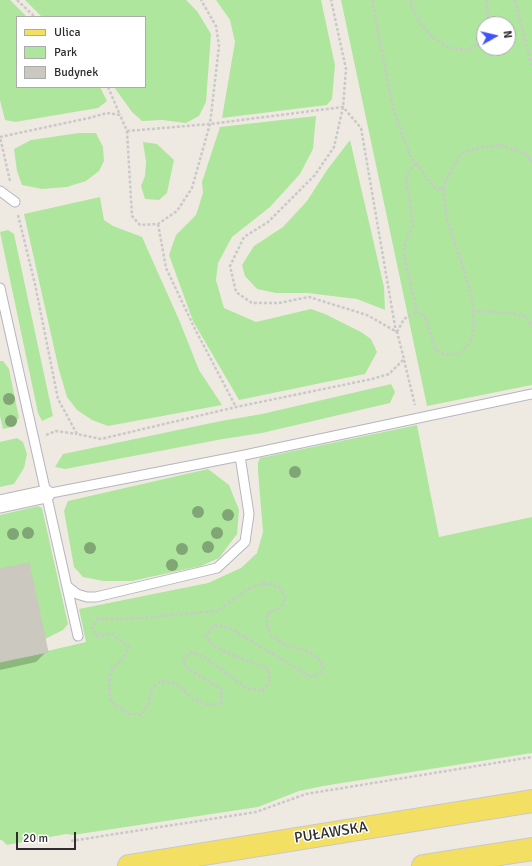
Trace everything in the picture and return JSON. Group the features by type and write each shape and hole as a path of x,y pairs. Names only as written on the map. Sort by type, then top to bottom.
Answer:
{"main road":[{"name":"PUŁAWSKA","path":"129,866 532,801"},
{"path":"423,866 532,849"}],"street":[{"path":"0,504 46,494"}],"lane":[{"path":"0,191 15,202"},
{"path":"0,288 78,636"},
{"path":"46,494 240,456 532,394"},
{"path":"67,586 77,594 87,597 96,597 217,568 245,542 248,514 240,456"}],"path":[{"path":"17,0 34,16"},
{"path":"108,88 127,132 132,216 140,226 158,224 177,211 192,188 210,124 219,46 216,26 201,0"},
{"path":"331,0 346,69 343,107 334,147 314,175 268,222 244,237 230,266 236,292 252,303 279,303 310,297 366,315 396,332"},
{"path":"372,0 393,109 411,157 435,188 443,189"},
{"path":"411,0 412,9 423,27 431,36 449,48 468,50 476,45"},
{"path":"486,0 488,16"},
{"path":"515,0 532,67"},
{"path":"127,132 210,124 343,107"},
{"path":"343,107 361,128 396,332 418,418"},
{"path":"77,434 58,399 36,284 0,136 107,113 120,115"},
{"path":"417,312 424,315 436,350 446,355 460,354 471,341 474,326 472,298 447,220 443,189 447,178 462,153 479,148 500,145 526,154 532,162"},
{"path":"416,164 411,168 407,175 413,224 405,241 404,254 417,312"},
{"path":"158,224 166,268 195,329 236,408"},
{"path":"473,311 511,313 527,317 532,328"},
{"path":"396,332 404,319 417,312"},
{"path":"34,440 56,431 101,439 372,379 389,374 404,359"},
{"path":"264,583 269,584 279,587 286,598 280,608 268,613 266,623 271,635 285,645 310,652 321,661 323,671 311,677 230,628 214,625 206,635 212,645 230,654 267,668 270,680 263,691 246,688 205,657 192,652 183,660 188,669 222,689 221,703 208,704 192,698 177,684 161,681 152,688 149,704 141,714 130,714 111,702 109,683 112,668 123,659 129,647 112,634 97,636 92,628 98,619 128,619 217,611 250,588 264,583"},
{"path":"71,841 256,812 306,794 532,757"}],"green space":[{"path":"0,0 10,0 26,16 16,16 16,88 100,88 107,101 98,108 15,122 5,120 0,100"},
{"path":"25,0 186,0 197,11 211,34 206,102 199,116 186,123 162,120 142,121 132,112 115,88 146,88 146,16 41,16"},
{"path":"216,0 321,0 335,65 332,99 327,105 222,118 235,42 230,20"},
{"path":"341,0 532,0 532,385 427,406"},
{"path":"316,116 313,149 300,174 270,207 232,237 218,263 216,280 224,308 256,322 311,309 325,314 361,332 371,339 377,352 365,374 239,400 193,321 169,255 176,235 196,215 203,193 202,182 220,127"},
{"path":"79,133 96,133 103,147 104,161 99,171 86,181 67,187 42,189 22,185 17,171 14,149 31,140"},
{"path":"350,140 384,287 385,310 357,299 307,293 276,293 257,289 245,276 242,265 254,246 283,227 307,201 327,170"},
{"path":"143,142 157,144 174,160 167,193 159,200 145,199 141,186 145,176 146,162"},
{"path":"100,197 104,220 113,226 142,237 180,322 199,370 222,405 108,426 92,420 77,410 67,397 59,370 24,214"},
{"path":"8,230 14,234 53,416 42,421 38,413 0,232"},
{"path":"0,361 3,361 9,369 19,418 12,427 3,429 0,416"},
{"path":"391,384 395,392 390,403 262,433 65,469 55,467 63,454 221,421 262,414"},
{"path":"417,425 439,537 532,517 532,753 323,786 299,791 258,807 73,835 66,834 7,845 0,840 0,662 86,642 79,609 208,583 241,568 257,553 263,532 258,471 258,463 260,458"},
{"path":"17,438 23,442 27,454 24,468 14,484 0,487 0,442"},
{"path":"208,469 229,485 239,510 237,534 219,558 201,566 132,581 103,581 83,577 74,567 64,511 68,501"},
{"path":"38,506 42,508 68,624 63,630 45,639 29,563 0,569 0,515"}],"building":[{"path":"29,563 48,652 0,662 0,569"}]}
